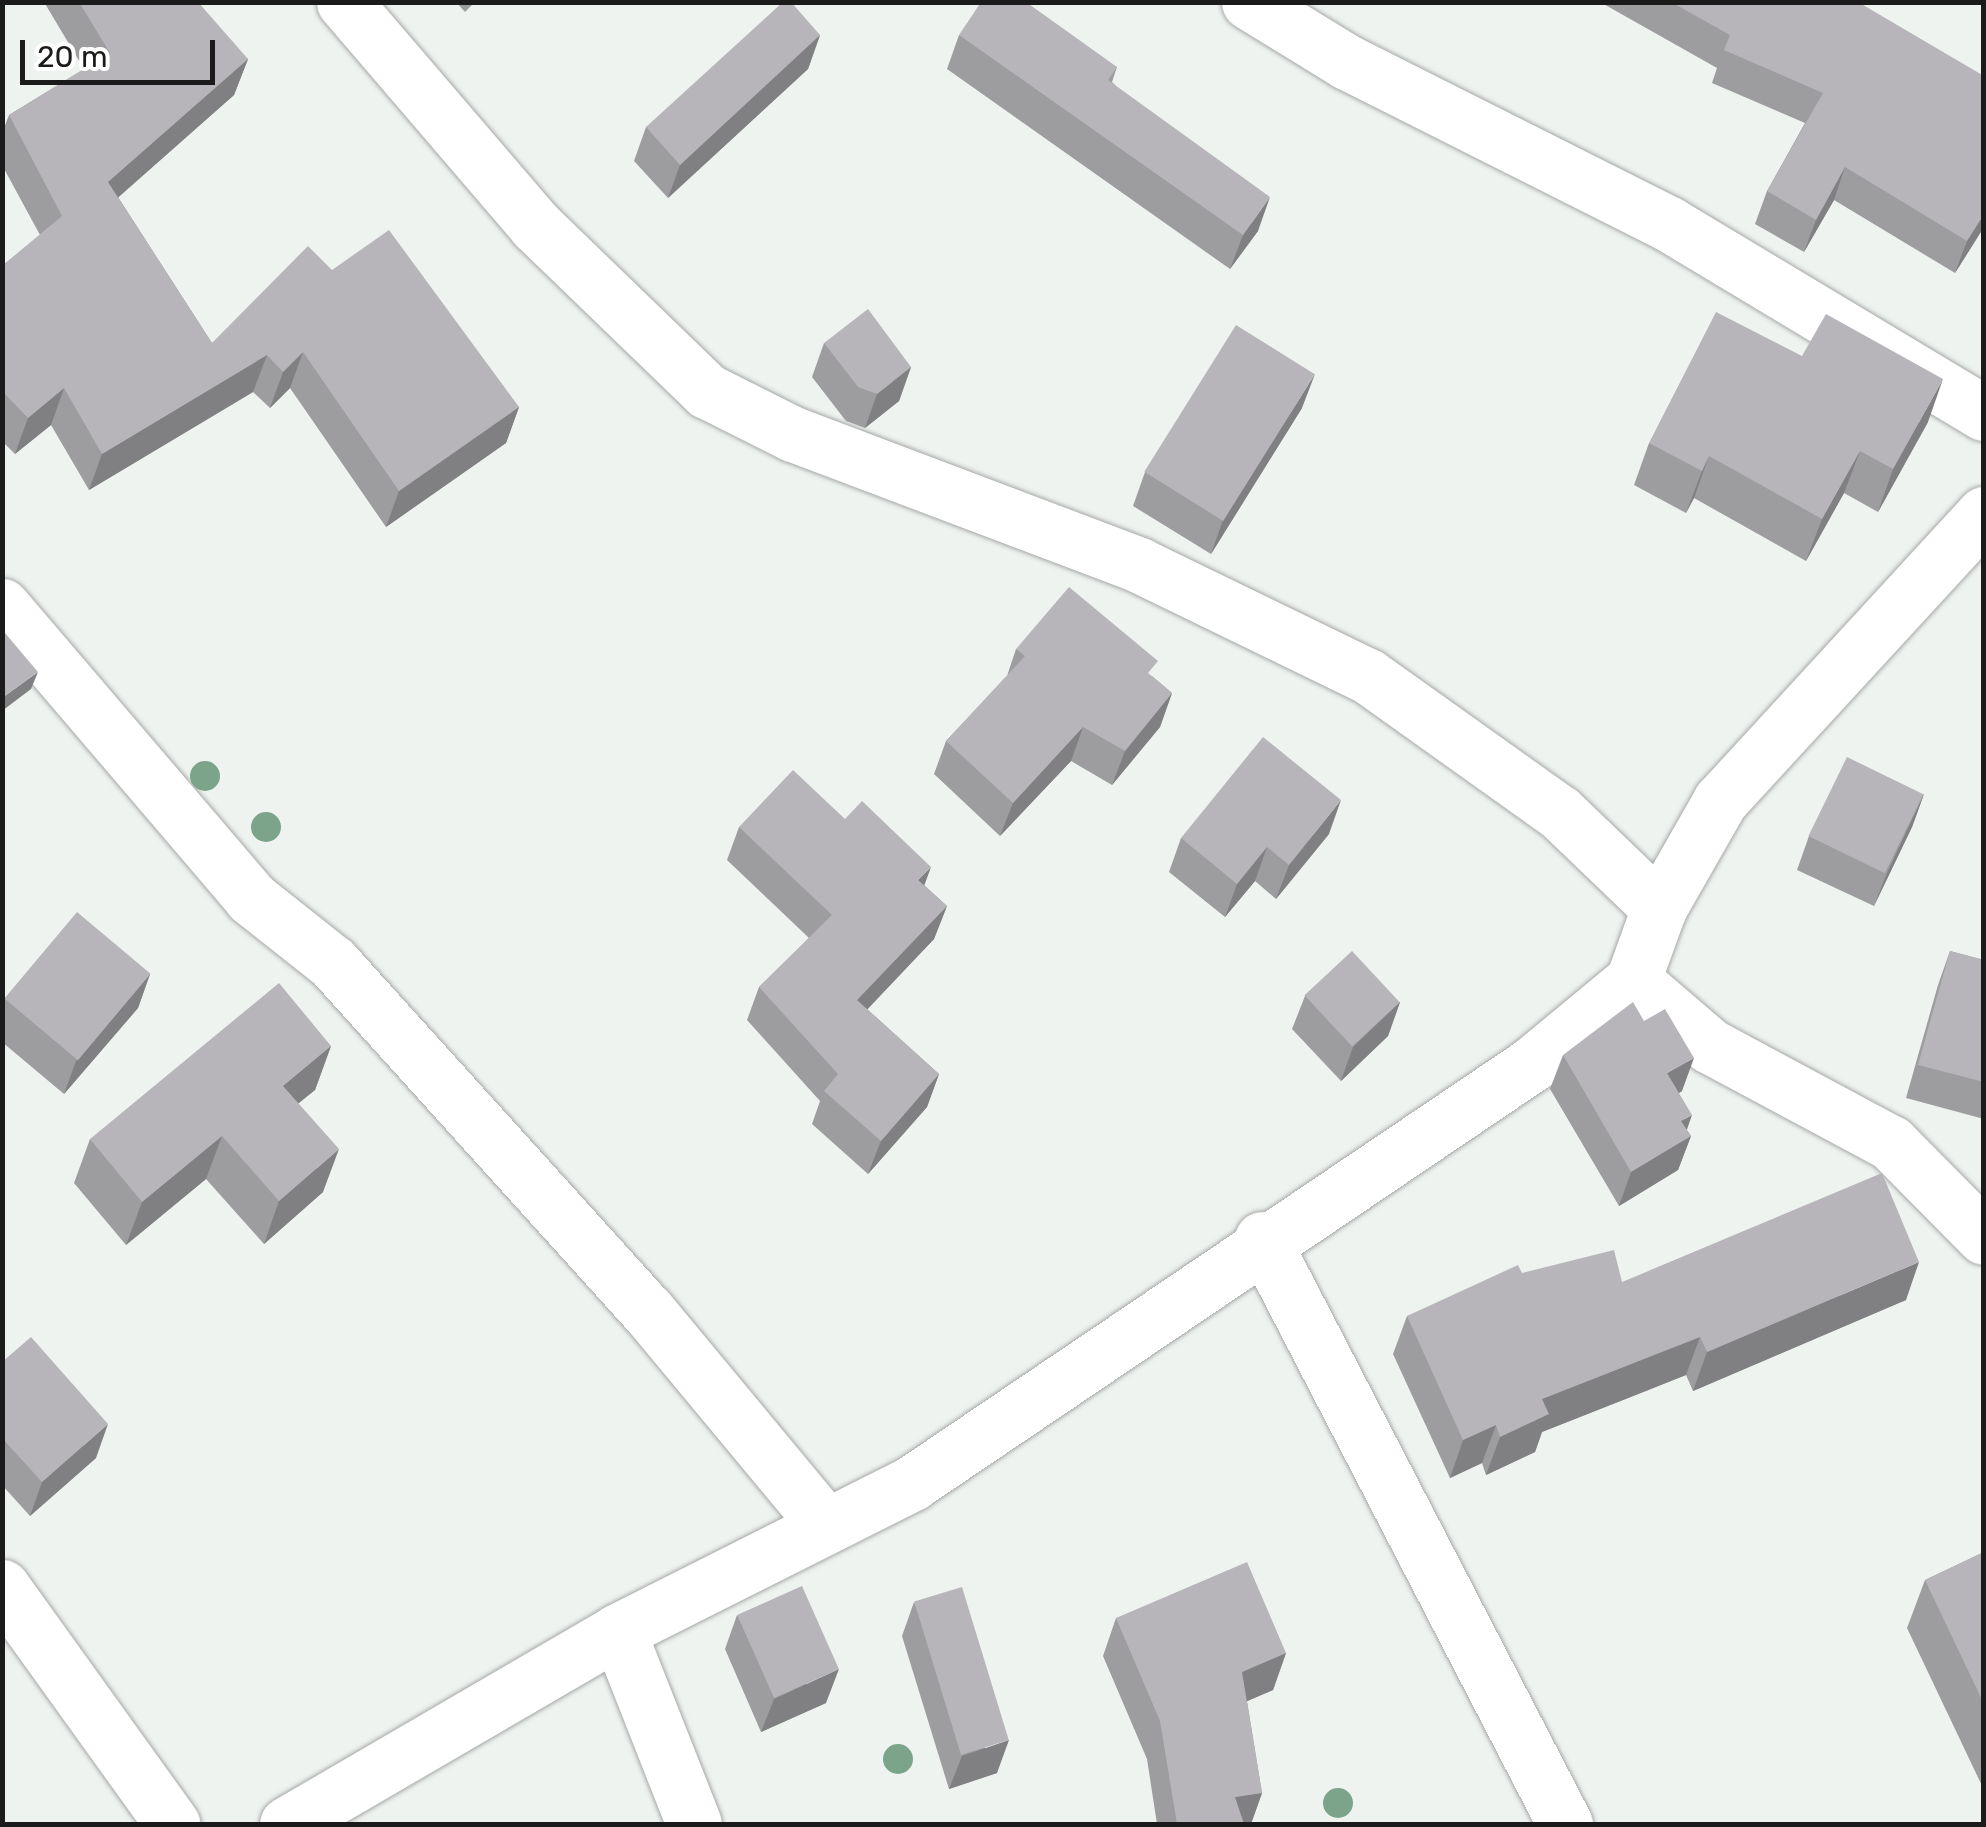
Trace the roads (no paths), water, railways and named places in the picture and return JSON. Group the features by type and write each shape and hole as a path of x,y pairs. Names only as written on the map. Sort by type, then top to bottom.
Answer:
{"street":[{"path":"344,2 548,239 706,390 793,434 1139,564 1368,676 1559,812 1659,908"},
{"path":"1249,2 1361,70 1670,224 1984,412"},
{"path":"287,1824 618,1631 823,1522 912,1483 1262,1239 1532,1064 1634,980 1659,908 1720,801 1984,514"},
{"path":"2,606 250,898 333,963 646,1310 823,1522"},
{"path":"1634,980 1710,1046 1891,1142 1984,1238"},
{"path":"1262,1239 1565,1824"},
{"path":"2,1587 172,1824"},
{"path":"618,1631 694,1824"}]}
